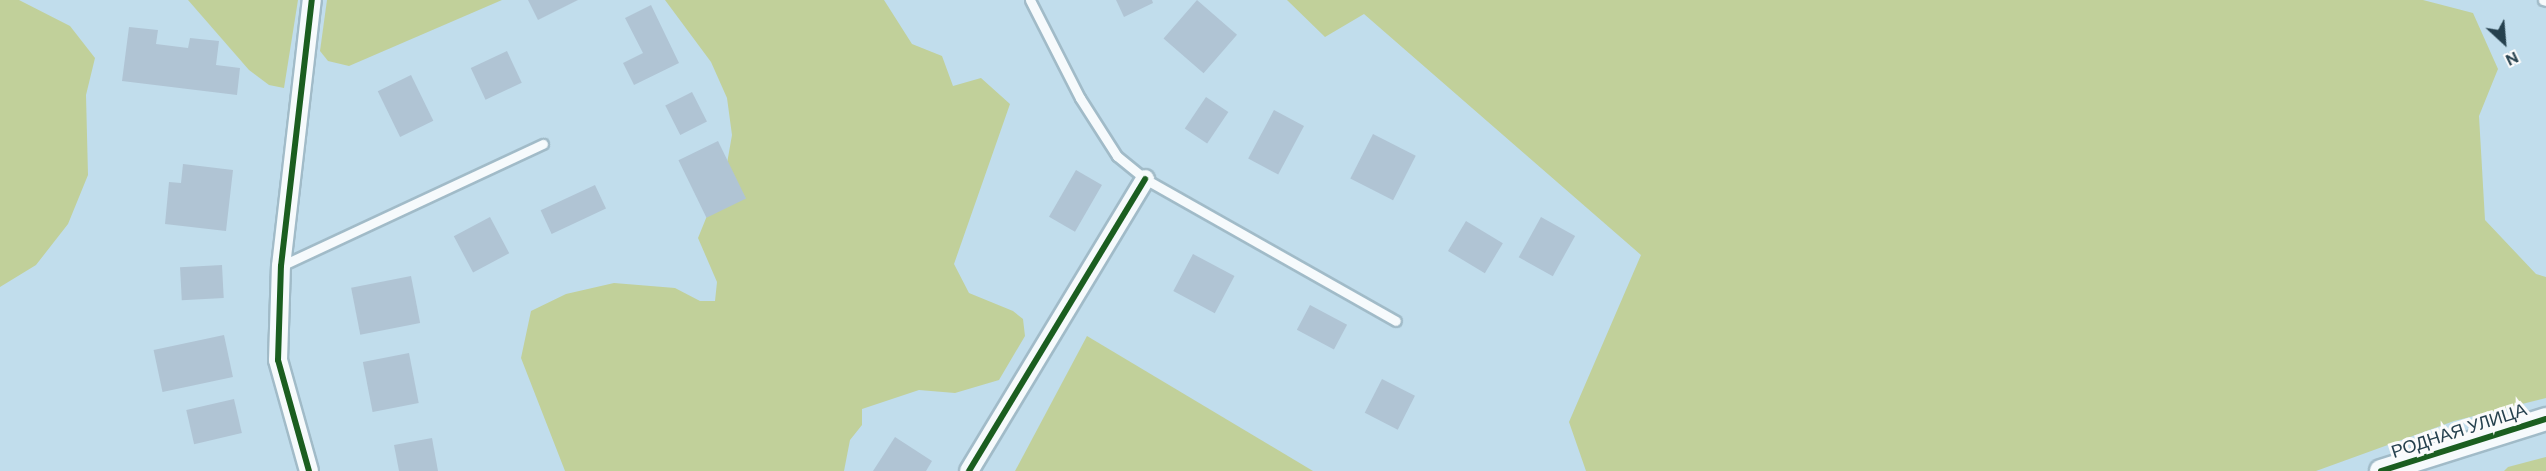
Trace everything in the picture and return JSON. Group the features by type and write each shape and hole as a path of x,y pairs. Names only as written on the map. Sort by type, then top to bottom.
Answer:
{"street":[{"path":"309,471 278,360 281,266 312,0"},
{"path":"969,471 1145,179"},
{"name":"РОДНАЯ УЛИЦА","path":"2381,471 2546,419"}],"lane":[{"path":"1030,0 1098,127 1117,156 1145,179 1396,321"},
{"path":"281,266 543,144"}],"green space":[{"path":"0,0 19,0 70,26 95,58 86,95 88,175 68,224 36,265 0,287"},
{"path":"188,0 298,0 284,88 269,85 249,70"},
{"path":"327,0 502,0 349,66 328,61 320,51"},
{"path":"665,0 884,0 912,44 942,56 953,86 981,78 1010,104 954,264 969,293 1013,311 1023,319 1025,336 999,380 955,393 919,390 862,409 862,425 850,440 844,471 565,471 521,358 531,311 566,294 614,283 675,288 700,301 715,301 717,282 698,238 726,169 732,135 727,98 711,62"},
{"path":"1287,0 2423,0 2473,13 2498,69 2479,116 2485,220 2536,274 2546,277 2546,398 2454,421 2316,471 1586,471 1569,422 1641,255 1364,14 1325,37"},
{"path":"1087,336 1313,471 1015,471"},
{"path":"2546,457 2546,471 2504,471 2508,467"}],"building":[{"path":"528,0 578,0 538,20"},
{"path":"1116,0 1152,0 1153,3 1124,17"},
{"path":"1197,0 1237,35 1204,73 1164,38"},
{"path":"651,5 679,63 634,85 623,63 643,53 625,18"},
{"path":"129,27 158,30 156,44 188,48 190,38 219,41 216,65 240,68 237,95 122,81"},
{"path":"507,51 522,83 486,100 471,68"},
{"path":"411,75 433,121 400,137 378,91"},
{"path":"692,92 707,121 680,135 665,106"},
{"path":"1206,97 1228,112 1207,144 1185,129"},
{"path":"1274,110 1304,126 1278,175 1248,159"},
{"path":"1373,134 1416,156 1393,200 1350,179"},
{"path":"718,141 746,199 707,218 678,160"},
{"path":"183,164 233,170 226,231 165,224 169,182 181,183"},
{"path":"1076,170 1102,185 1075,232 1049,217"},
{"path":"595,185 606,209 552,234 541,210"},
{"path":"490,217 509,253 473,272 454,236"},
{"path":"1541,217 1575,236 1553,276 1519,257"},
{"path":"1466,221 1503,243 1485,273 1448,251"},
{"path":"1193,254 1234,276 1215,313 1173,291"},
{"path":"222,265 224,298 182,300 180,267"},
{"path":"411,276 420,323 360,335 351,288"},
{"path":"1310,305 1347,325 1334,349 1297,330"},
{"path":"224,335 233,377 163,392 154,350"},
{"path":"409,353 419,403 373,412 363,362"},
{"path":"1382,379 1415,396 1398,430 1365,413"},
{"path":"234,399 242,433 194,444 186,410"},
{"path":"895,437 932,461 926,471 873,471"},
{"path":"432,438 438,471 399,471 394,445"}],"cycle path":[{"path":"309,471 278,360 281,266 312,0"},
{"path":"969,471 1145,179"},
{"path":"2381,471 2546,419"}]}
